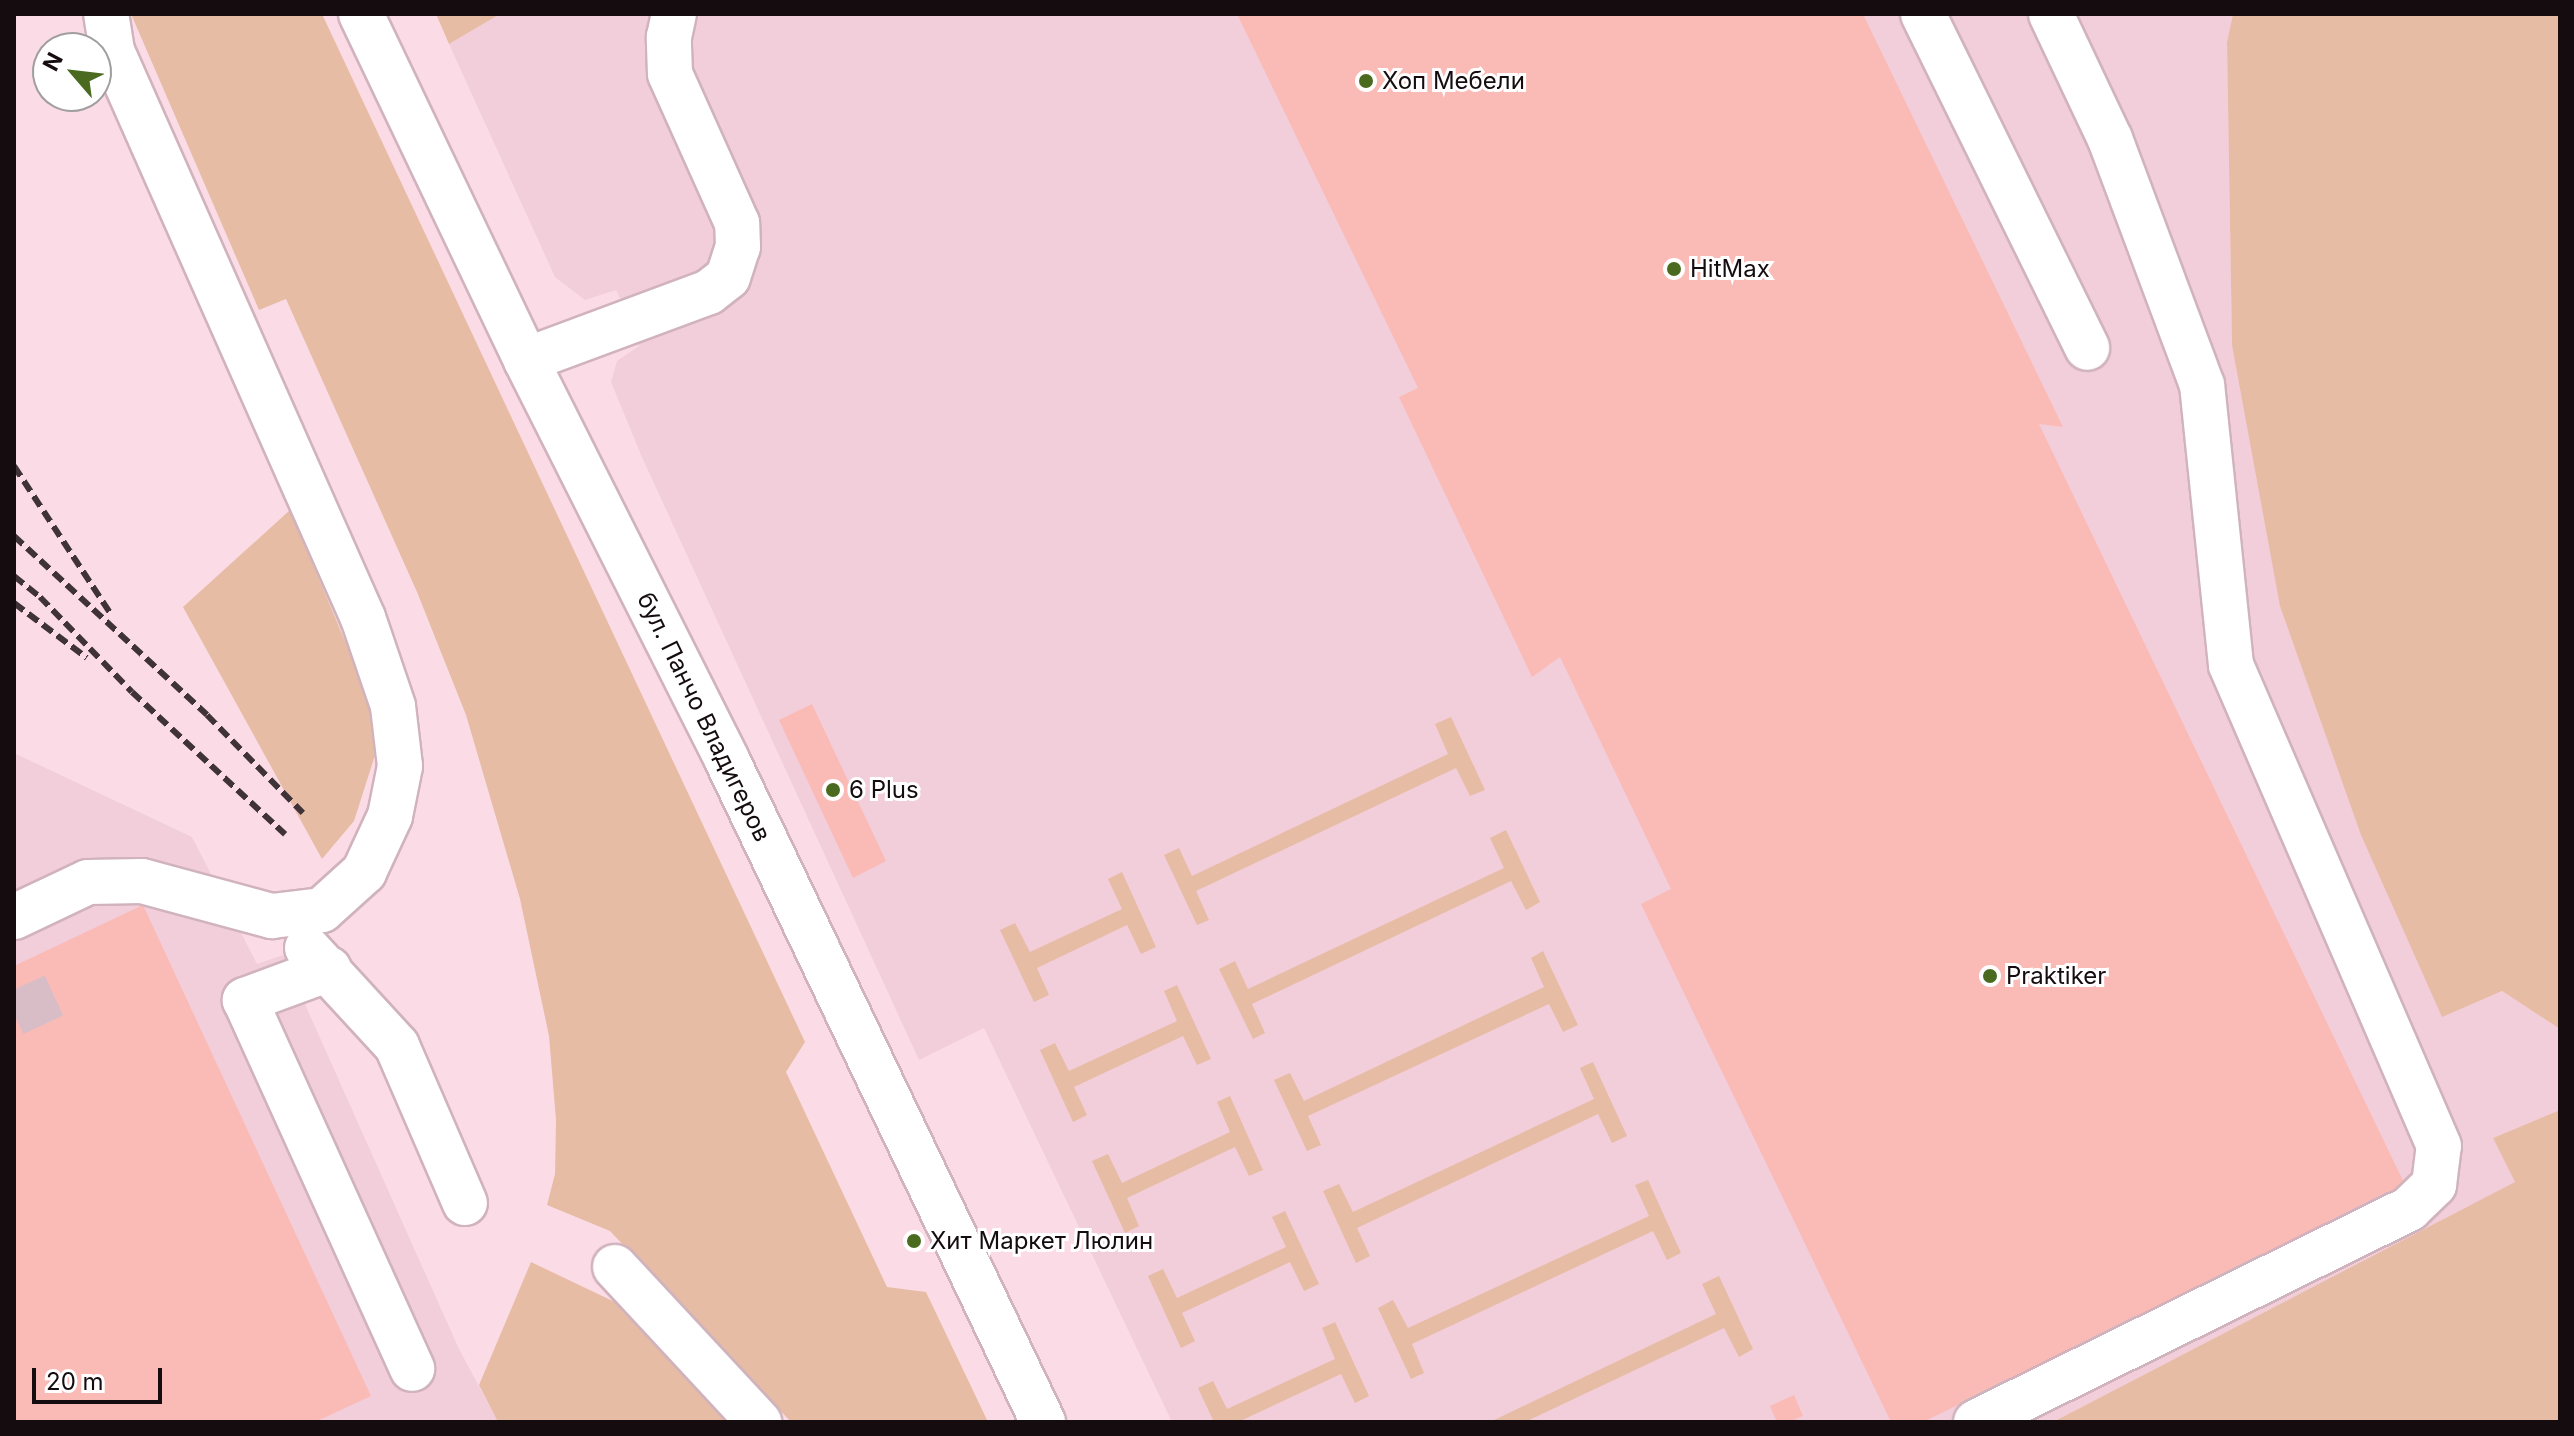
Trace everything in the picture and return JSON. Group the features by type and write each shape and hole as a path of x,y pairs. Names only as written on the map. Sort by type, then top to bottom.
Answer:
{"street":[{"path":"14,917 88,882 142,881 272,916 322,910 364,872 390,816 400,766 393,706 363,618 112,51 106,14"},
{"name":"бул. Панчо Владигеров","path":"361,14 526,360 727,760 1043,1422"},
{"path":"526,360 709,292 728,277 738,247 737,223 670,74 669,37 674,14"},
{"path":"1923,14 2087,348"},
{"path":"1976,1422 2409,1209 2434,1185 2439,1146 2231,665 2202,385 2110,139 2051,14"},
{"path":"272,916 329,969 397,1046 465,1203"},
{"path":"329,969 245,1000 412,1369"},
{"path":"615,1267 759,1422"}],"shaded area":[{"path":"131,14 322,14 805,1042 786,1072 887,1287 926,1292 988,1422 791,1422 610,1231 547,1205 555,1174 556,1120 549,1036 520,899 466,715 417,592 286,299 259,310"},
{"path":"436,14 500,14 449,44"},
{"path":"500,14 2233,14 2227,42 2232,345 2442,1016 2502,991 2560,1029 2560,1110 2493,1138 2516,1182 2053,1422 1172,1422 984,1028 919,1060 641,455 611,382 617,361 639,346 631,320 616,290 585,300 555,277 449,44"},
{"path":"2233,14 2560,14 2560,1029 2502,991 2442,1017 2361,835 2280,606 2232,345 2227,42"},
{"path":"290,510 366,691 377,749 354,821 322,859 183,607"},
{"path":"1451,717 1485,790 1470,796 1456,768 1196,891 1209,920 1197,925 1164,855 1179,848 1192,876 1448,754 1435,724"},
{"path":"14,753 192,837 257,964 283,955 459,1349 498,1422 14,1422"},
{"path":"1506,830 1540,902 1526,910 1511,881 1252,1004 1265,1033 1253,1039 1219,969 1235,961 1248,989 1504,868 1490,838"},
{"path":"1122,872 1156,947 1141,954 1127,925 1037,968 1049,995 1034,1002 1000,930 1015,923 1030,952 1122,909 1108,879"},
{"path":"1543,951 1578,1025 1563,1032 1549,1004 1308,1116 1321,1145 1307,1151 1274,1080 1290,1073 1304,1101 1544,987 1531,958"},
{"path":"1177,985 1211,1059 1197,1065 1183,1036 1074,1087 1087,1115 1073,1122 1040,1050 1055,1043 1069,1071 1177,1021 1164,991"},
{"path":"1593,1062 1627,1136 1612,1143 1598,1114 1357,1228 1370,1256 1356,1263 1323,1191 1339,1184 1353,1212 1594,1099 1580,1068"},
{"path":"1230,1096 1263,1170 1249,1176 1235,1147 1127,1198 1139,1226 1125,1233 1092,1161 1108,1154 1122,1183 1230,1132 1217,1102"},
{"path":"2560,1110 2560,1422 2053,1422 2515,1182 2493,1138"},
{"path":"1648,1180 1681,1253 1667,1260 1653,1231 1412,1344 1424,1373 1411,1379 1378,1308 1393,1300 1408,1328 1649,1216 1635,1185"},
{"path":"1285,1211 1319,1284 1304,1291 1290,1262 1182,1313 1195,1341 1181,1348 1148,1276 1163,1269 1177,1298 1286,1247 1272,1217"},
{"path":"531,1262 619,1304 729,1422 498,1422 479,1385"},
{"path":"1719,1276 1753,1349 1739,1357 1724,1328 1525,1422 1490,1422 1716,1314 1702,1284"},
{"path":"1335,1322 1369,1396 1355,1403 1341,1374 1238,1422 1214,1422 1198,1388 1213,1381 1227,1409 1335,1359 1322,1328"}],"building":[{"path":"1237,14 1863,14 2063,427 2039,424 2406,1187 1923,1422 1891,1422 1641,904 1671,889 1560,657 1532,677 1399,397 1418,388"},
{"name":"6 Plus","path":"812,704 886,861 853,878 779,720"},
{"path":"143,905 371,1396 315,1422 14,1422 14,966"},
{"path":"1794,1395 1803,1416 1789,1422 1777,1422 1770,1406"}],"tunnel":[{"path":"14,1014 68,989"}],"railway":[{"path":"14,466 112,616"},
{"path":"14,536 207,715 303,813"},
{"path":"14,576 40,597 132,692 285,834"},
{"path":"14,603 87,658"}],"place":[{"name":"Хоп Мебели","path":"1366,81"},
{"name":"HitMax","path":"1674,269"},
{"name":"6 Plus","path":"833,790"},
{"name":"Praktiker","path":"1990,976"},
{"name":"Хит Маркет Люлин","path":"914,1241"}]}
